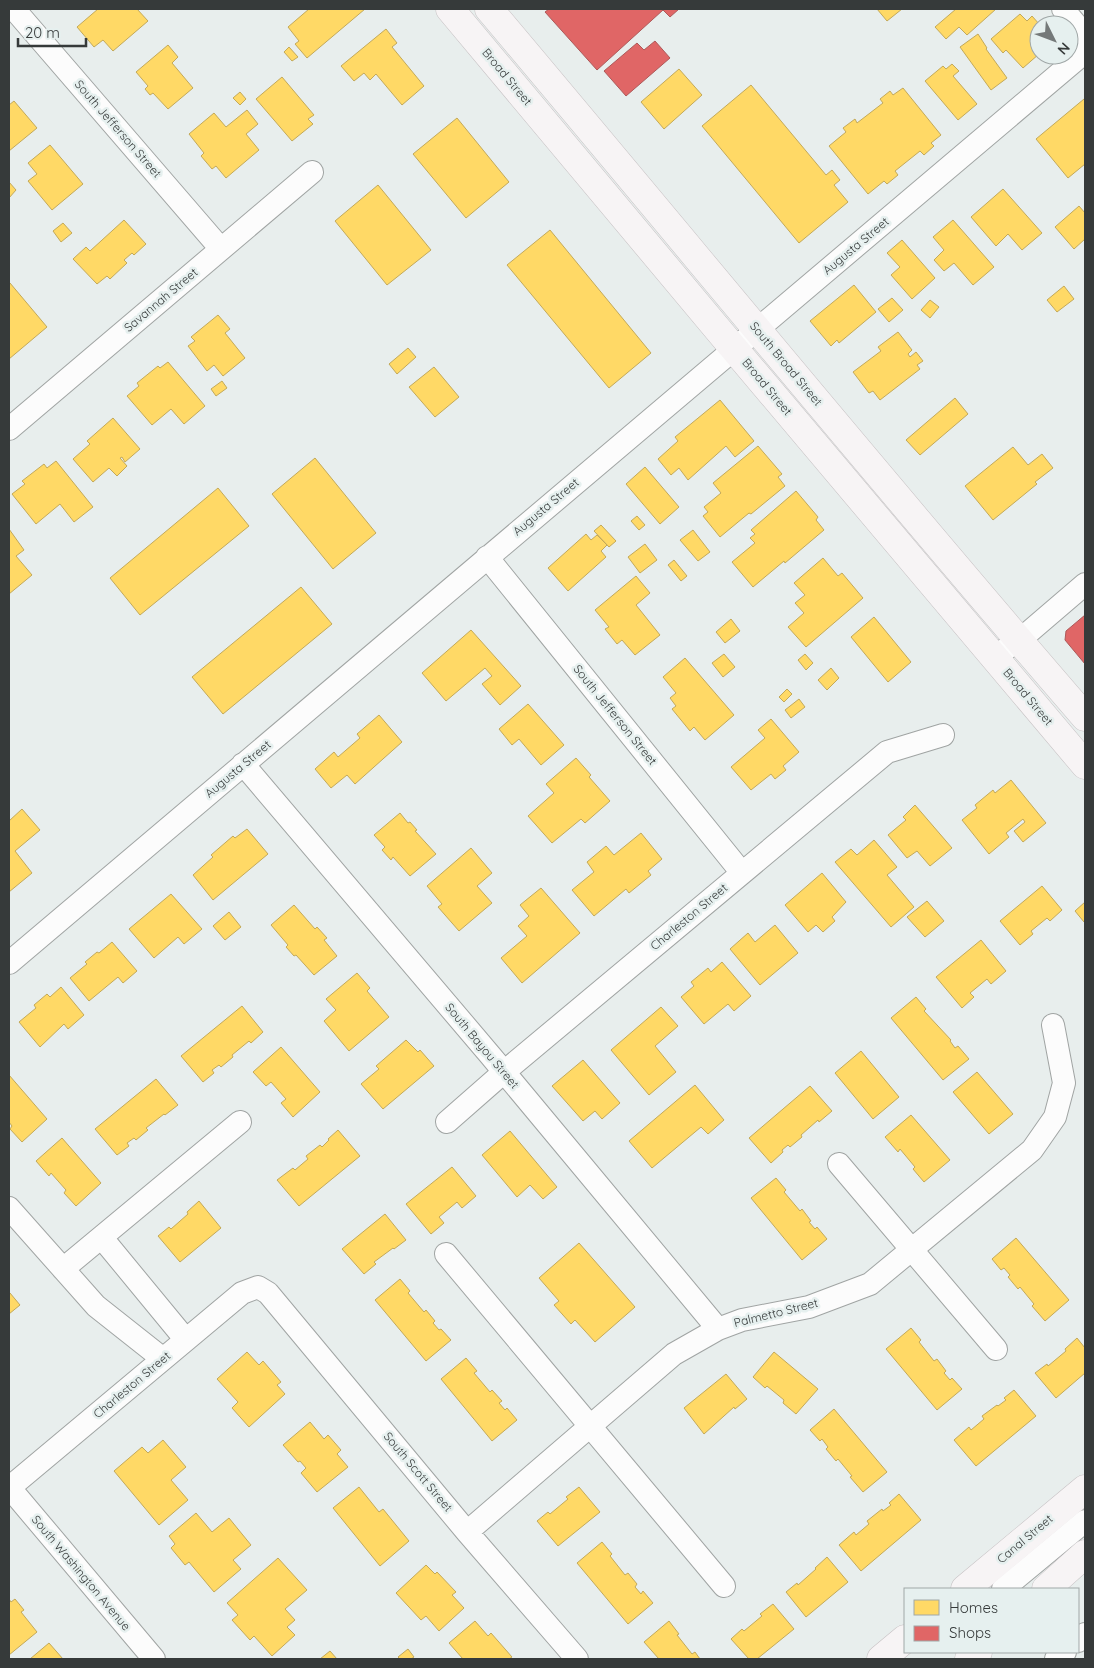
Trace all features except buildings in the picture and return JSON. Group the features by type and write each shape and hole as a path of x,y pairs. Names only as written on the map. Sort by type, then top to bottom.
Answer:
{"main road":[{"name":"Broad Street","path":"450,9 1085,765"},
{"name":"South Broad Street","path":"497,12 756,330 1085,717"},
{"name":"Canal Street","path":"966,1588 1085,1489"},
{"path":"1047,1588 1076,1560"},
{"path":"882,1659 904,1640"}],"street":[{"name":"South Jefferson Street","path":"14,9 221,249"},
{"path":"1063,9 1085,35"},
{"path":"474,37 497,12"},
{"name":"Augusta Street","path":"9,963 1085,52"},
{"name":"Savannah Street","path":"9,429 312,172"},
{"name":"South Jefferson Street","path":"487,557 742,872"},
{"path":"995,658 1029,632 1085,584"},
{"name":"Charleston Street","path":"447,1122 504,1072 887,752 943,735"},
{"name":"South Bayou Street","path":"243,764 504,1072 718,1329"},
{"name":"Palmetto Street","path":"467,1532 674,1354 718,1329 742,1320 809,1307 870,1284 1032,1150 1055,1117 1064,1083 1053,1024"},
{"path":"64,1269 240,1122"},
{"path":"839,1164 996,1349"},
{"path":"9,1208 96,1306 163,1359"},
{"path":"102,1238 186,1340"},
{"path":"446,1254 724,1586"},
{"name":"Charleston Street","path":"9,1487 242,1293 258,1287"},
{"name":"South Scott Street","path":"258,1287 268,1293 467,1532 577,1659"},
{"name":"South Washington Avenue","path":"9,1487 154,1659"},
{"path":"1006,1588 1076,1560 1085,1520"},
{"path":"896,1659 911,1653"}]}
